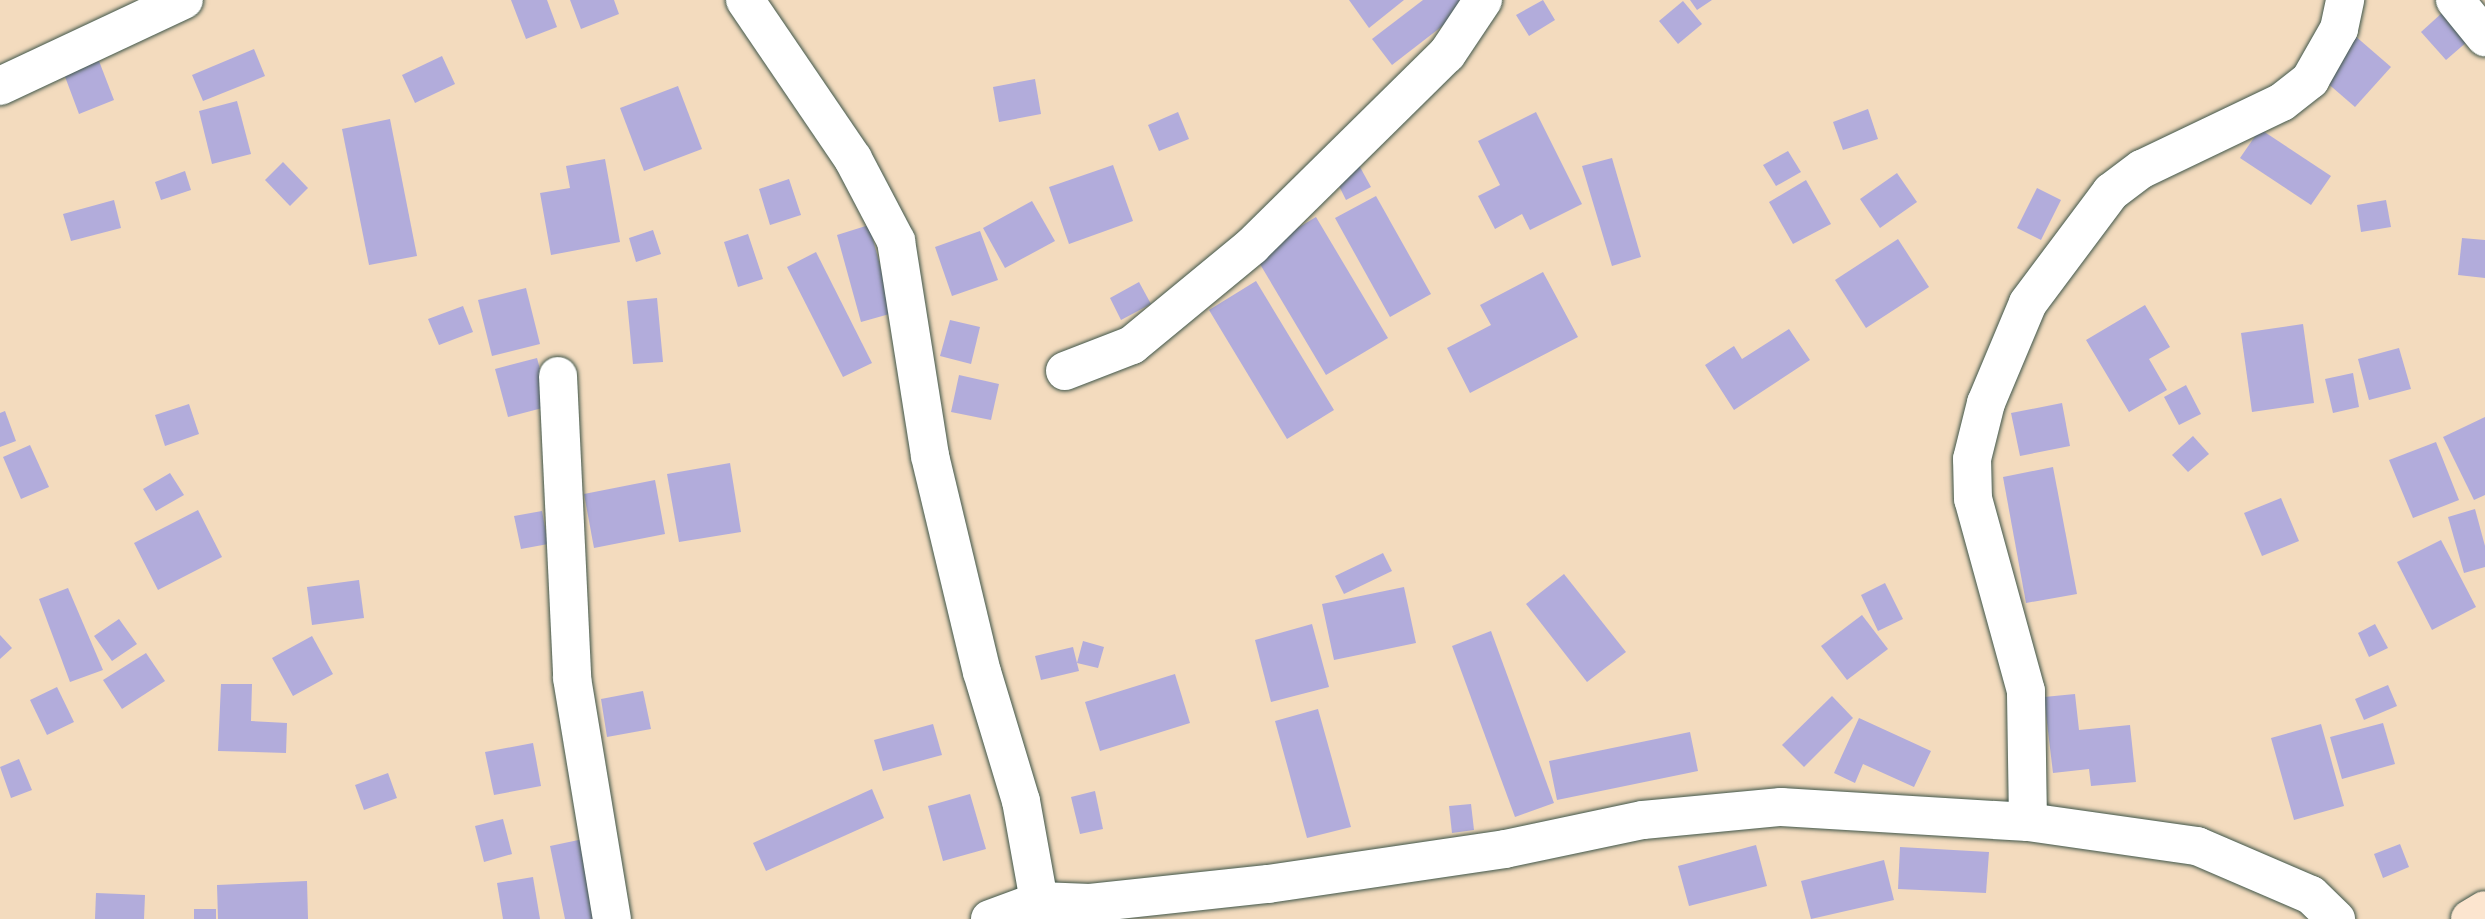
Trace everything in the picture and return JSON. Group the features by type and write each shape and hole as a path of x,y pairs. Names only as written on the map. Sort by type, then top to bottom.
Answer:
{"main road":[{"path":"2470,919 2485,910"}],"street":[{"path":"0,86 184,0"},
{"path":"745,0 853,159 896,241 930,456 982,672 1021,801 1039,901"},
{"path":"1065,371 1132,345 1252,246 1447,54 1483,0"},
{"path":"2028,822 2029,719 2023,670 1973,499 1972,459 1986,403 2028,303 2110,191 2142,169 2282,102 2310,80 2339,29 2345,0"},
{"path":"2455,0 2485,37"},
{"path":"558,376 572,678 611,919"},
{"path":"990,919 1039,901 1090,903 1268,884 1505,849 1643,820 1781,807 2028,822 2197,846 2311,895 2336,919"}],"building":[{"path":"511,0 547,0 557,27 526,39"},
{"path":"570,0 614,0 619,14 581,29"},
{"path":"1349,0 1404,0 1369,28"},
{"path":"1423,0 1476,0 1392,65 1372,39"},
{"path":"1543,0 1555,20 1529,36 1516,15"},
{"path":"1690,0 1712,0 1697,10"},
{"path":"1683,1 1702,24 1678,44 1659,21"},
{"path":"2443,12 2468,41 2446,60 2421,32"},
{"path":"2354,35 2391,67 2355,107 2318,75"},
{"path":"254,49 265,76 203,101 192,75"},
{"path":"442,56 455,84 415,103 402,75"},
{"path":"99,61 114,100 79,114 64,74"},
{"path":"1035,79 1041,114 999,122 993,87"},
{"path":"678,86 702,149 644,171 620,108"},
{"path":"237,101 251,154 212,164 199,111"},
{"path":"1868,109 1878,139 1843,150 1833,122"},
{"path":"1178,112 1189,139 1159,151 1148,125"},
{"path":"1536,112 1582,204 1530,230 1522,214 1495,229 1478,196 1500,185 1478,141"},
{"path":"390,119 417,256 369,265 342,129"},
{"path":"2260,129 2331,176 2311,205 2240,158"},
{"path":"1788,151 1801,172 1776,186 1763,165"},
{"path":"1355,158 1371,187 1346,200 1331,170"},
{"path":"1612,158 1641,257 1612,266 1582,166"},
{"path":"605,159 620,242 551,255 540,193 570,188 566,166"},
{"path":"283,162 308,188 290,206 265,180"},
{"path":"1113,165 1133,221 1069,244 1049,187"},
{"path":"185,171 191,190 161,200 155,182"},
{"path":"1897,173 1917,202 1880,228 1860,199"},
{"path":"789,179 801,215 770,225 759,189"},
{"path":"1806,180 1831,224 1793,244 1769,202"},
{"path":"2037,188 2061,200 2041,240 2017,228"},
{"path":"1376,196 1431,294 1390,317 1335,218"},
{"path":"114,200 121,228 71,241 63,214"},
{"path":"2386,200 2391,227 2361,232 2357,205"},
{"path":"1032,201 1055,241 1005,268 983,228"},
{"path":"1316,217 1388,338 1326,375 1254,254"},
{"path":"869,225 893,313 861,322 837,235"},
{"path":"653,230 661,254 636,262 629,238"},
{"path":"980,231 998,280 952,296 935,247"},
{"path":"748,234 763,279 738,287 724,242"},
{"path":"2462,238 2485,240 2485,278 2458,275"},
{"path":"1898,239 1929,287 1866,328 1835,280"},
{"path":"816,252 872,363 843,377 787,267"},
{"path":"1543,272 1578,337 1470,393 1447,348 1491,325 1480,305"},
{"path":"1256,281 1334,410 1287,439 1209,310"},
{"path":"1139,282 1151,304 1121,320 1110,298"},
{"path":"526,288 540,344 492,356 478,300"},
{"path":"657,298 663,362 633,364 627,301"},
{"path":"2145,305 2170,347 2149,359 2167,390 2129,412 2086,340"},
{"path":"463,306 473,332 439,345 428,319"},
{"path":"950,320 980,327 971,364 940,356"},
{"path":"2303,324 2314,403 2252,412 2241,333"},
{"path":"1789,329 1810,360 1734,410 1705,365 1734,346 1742,359"},
{"path":"2399,348 2411,389 2369,400 2358,359"},
{"path":"537,358 550,406 508,417 495,369"},
{"path":"2353,373 2359,407 2333,413 2325,379"},
{"path":"959,375 999,384 991,420 951,412"},
{"path":"2186,385 2201,414 2179,425 2164,397"},
{"path":"2062,403 2070,446 2020,456 2011,413"},
{"path":"189,404 199,434 165,446 155,415"},
{"path":"5,411 16,441 0,447 0,413"},
{"path":"2485,417 2485,495 2474,500 2443,437"},
{"path":"2193,436 2209,454 2188,472 2172,455"},
{"path":"2436,442 2459,500 2413,518 2389,460"},
{"path":"30,445 49,487 21,499 3,457"},
{"path":"730,463 741,532 679,542 667,474"},
{"path":"2053,467 2077,594 2026,603 2003,477"},
{"path":"170,473 184,495 156,511 143,489"},
{"path":"655,480 665,534 594,548 584,494"},
{"path":"2281,498 2299,541 2262,556 2244,513"},
{"path":"2475,509 2485,546 2485,567 2464,573 2448,517"},
{"path":"198,510 222,557 158,590 134,543"},
{"path":"542,511 548,544 521,549 514,516"},
{"path":"2441,540 2476,607 2432,630 2397,562"},
{"path":"1383,553 1392,571 1344,594 1335,576"},
{"path":"1564,574 1626,652 1587,682 1526,604"},
{"path":"359,580 364,618 312,625 307,587"},
{"path":"1885,583 1903,619 1878,631 1861,595"},
{"path":"1404,587 1416,643 1334,660 1322,604"},
{"path":"68,588 103,670 70,682 39,599"},
{"path":"1862,615 1888,649 1847,680 1821,646"},
{"path":"119,619 137,644 112,661 94,636"},
{"path":"1312,624 1329,687 1271,702 1255,640"},
{"path":"2375,624 2388,648 2369,657 2358,633"},
{"path":"1491,631 1554,803 1515,817 1452,646"},
{"path":"0,635 12,648 0,659"},
{"path":"312,636 333,674 293,696 272,658"},
{"path":"1083,641 1104,647 1098,668 1077,663"},
{"path":"1073,647 1079,671 1041,680 1035,656"},
{"path":"146,653 165,681 122,709 103,680"},
{"path":"1175,674 1190,723 1100,751 1085,702"},
{"path":"221,684 252,684 251,721 287,723 286,753 218,751"},
{"path":"2388,685 2397,706 2364,720 2355,699"},
{"path":"57,687 74,722 47,735 30,700"},
{"path":"643,691 651,729 607,737 601,699"},
{"path":"2075,694 2079,730 2130,725 2136,782 2091,786 2089,769 2053,773 2044,697"},
{"path":"1832,696 1853,718 1804,767 1782,745"},
{"path":"1318,709 1351,827 1307,838 1275,721"},
{"path":"1859,718 1931,751 1914,787 1863,764 1855,783 1834,773"},
{"path":"2383,723 2395,764 2342,779 2330,737"},
{"path":"933,724 942,755 883,771 874,740"},
{"path":"2321,724 2344,806 2294,820 2271,738"},
{"path":"1690,732 1698,771 1557,800 1549,761"},
{"path":"533,743 541,786 494,795 485,752"},
{"path":"19,759 32,790 11,798 0,767"},
{"path":"388,773 397,798 364,810 355,785"},
{"path":"872,789 884,818 766,871 753,843"},
{"path":"1095,791 1103,829 1080,834 1071,797"},
{"path":"970,794 986,849 943,861 928,806"},
{"path":"1471,804 1474,830 1452,833 1449,806"},
{"path":"503,819 512,854 484,862 475,826"},
{"path":"588,838 606,919 565,919 550,846"},
{"path":"2400,844 2409,867 2383,878 2374,854"},
{"path":"1756,845 1767,886 1689,906 1678,866"},
{"path":"1900,847 1989,852 1986,893 1898,889"},
{"path":"1884,860 1894,900 1811,919 1801,881"},
{"path":"533,877 540,919 503,919 497,883"},
{"path":"307,881 308,919 218,919 217,885"},
{"path":"96,893 145,895 144,919 95,919"},
{"path":"194,909 216,909 216,919 194,919"}]}
